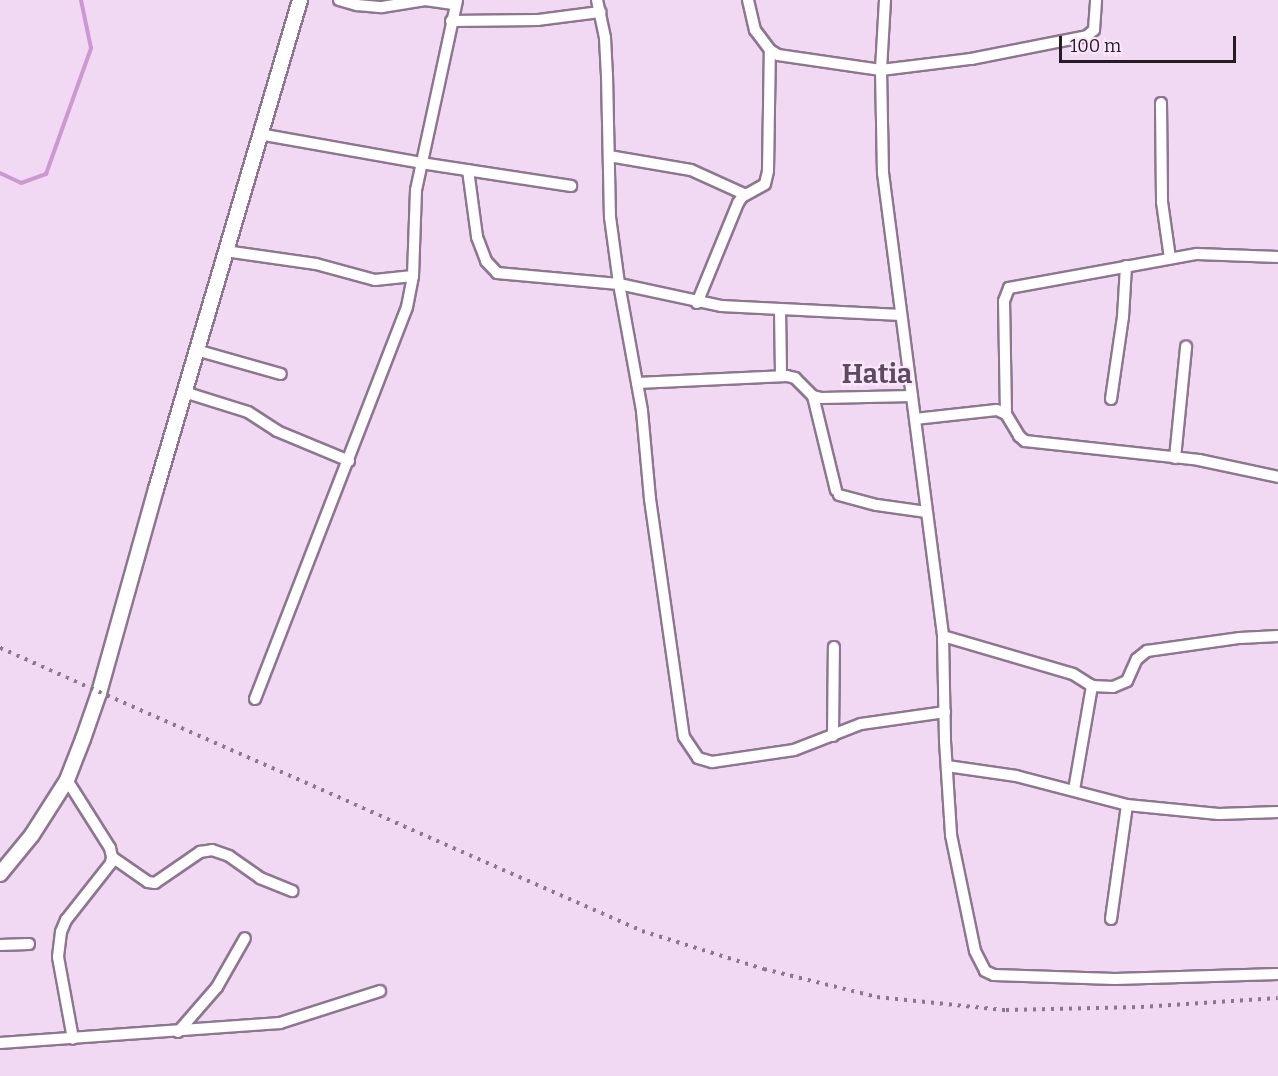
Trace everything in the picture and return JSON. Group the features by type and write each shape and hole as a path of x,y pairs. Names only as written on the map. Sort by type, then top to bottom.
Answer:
{"street":[{"path":"0,874 32,835 67,780 99,693 196,350 300,0"},
{"path":"255,699 349,461 407,306 413,276 415,206 421,163 456,2 425,0 382,7 357,5 339,0"},
{"path":"597,0 606,48 610,217 619,284 637,383 650,499 684,737 698,758 712,762 794,750 833,736 850,726 945,712"},
{"path":"747,0 755,30 770,50 778,55 881,70 971,59 1087,36 1094,30 1096,0"},
{"path":"885,0 881,70 883,173 943,636 946,766 951,835 975,951 985,971 994,975 1115,979 1278,974"},
{"path":"451,21 538,20 600,12"},
{"path":"697,303 734,210 746,195 761,188 768,171 770,50"},
{"path":"1161,103 1162,202 1170,258"},
{"path":"259,134 421,163 571,186"},
{"path":"609,156 691,170 746,195"},
{"path":"468,170 477,237 491,270 548,279 619,284 697,303 901,315"},
{"path":"225,251 316,264 375,280 413,276"},
{"path":"1278,257 1197,254 1014,286 1005,292 1006,414 1019,436 1025,441 1199,460 1278,477"},
{"path":"1111,399 1123,317 1126,266"},
{"path":"780,309 781,376"},
{"path":"1175,459 1186,347"},
{"path":"196,350 281,374"},
{"path":"637,383 781,376 795,378 813,396 837,493 877,505 927,512"},
{"path":"184,392 248,412 277,431 349,461"},
{"path":"813,396 832,398 912,396"},
{"path":"915,419 989,409 1006,414"},
{"path":"943,636 1073,674 1092,686 1122,685 1127,681 1137,659 1147,651 1240,638 1278,636"},
{"path":"833,736 834,647"},
{"path":"1074,790 1092,686"},
{"path":"946,766 1016,776 1127,805 1219,814 1278,812"},
{"path":"67,780 110,848 112,857 148,882 155,883 200,852 212,850 229,856 260,878 293,891"},
{"path":"1111,919 1127,805"},
{"path":"73,1038 58,957 61,932 66,920 112,857"},
{"path":"178,1032 221,981 244,938"},
{"path":"0,945 29,944"},
{"path":"0,1043 280,1023 380,991"}],"waterway":[{"path":"0,173 21,183 46,174 91,48 81,0"}],"railway":[{"path":"0,648 642,931 764,969 877,997 1006,1010 1141,1007 1278,998"}],"district":[{"name":"Hatia","path":"877,375"}]}
